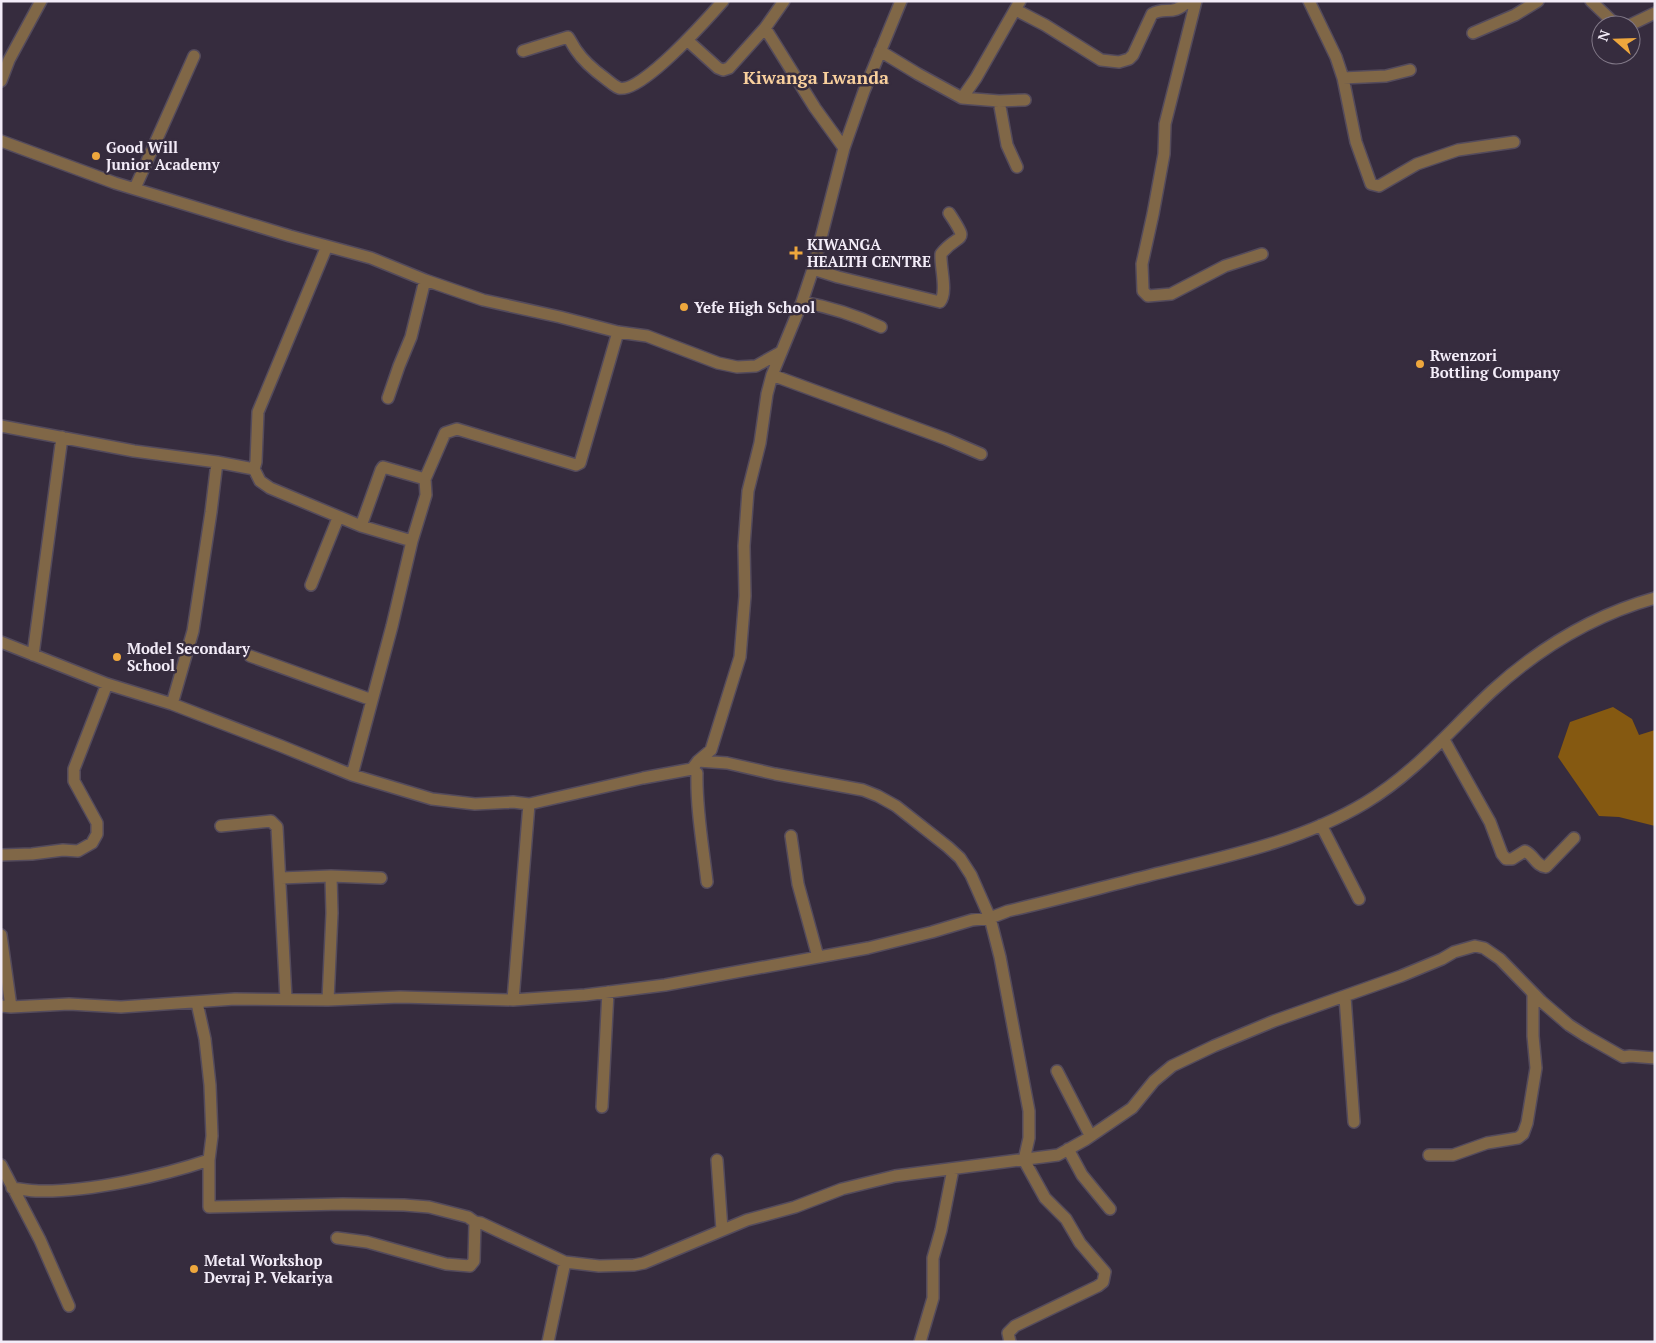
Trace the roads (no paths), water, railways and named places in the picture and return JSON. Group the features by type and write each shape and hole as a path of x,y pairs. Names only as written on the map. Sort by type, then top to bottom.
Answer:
{"street":[{"path":"1,81 9,60 41,1"},
{"path":"523,51 568,37 590,67 612,84 619,88 625,88 642,80 687,40 723,1"},
{"path":"687,40 718,68 723,70 729,68 765,28 784,1"},
{"path":"962,98 976,78 1018,6 1101,60 1114,62 1129,59 1133,55 1152,14 1160,11 1178,10 1188,1"},
{"path":"1196,1 1165,124 1164,154 1142,264 1143,291 1148,296 1171,294 1225,266 1262,254"},
{"path":"1309,1 1336,57 1343,78 1356,142 1371,184 1379,186 1411,166 1458,150 1514,142"},
{"path":"1473,33 1515,15 1538,1"},
{"path":"1592,1 1606,15"},
{"path":"695,765 711,750 740,657 745,596 744,546 748,491 760,443 767,394 772,375 802,302 813,269 844,148 880,51 895,17 897,3"},
{"path":"1641,20 1655,13"},
{"path":"765,28 815,108 844,148"},
{"path":"880,51 962,98 999,101 1025,100"},
{"path":"135,188 194,56"},
{"path":"1343,78 1386,76 1410,70"},
{"path":"999,101 1007,145 1017,166"},
{"path":"1,140 135,188 371,258 425,280 483,300 618,332 647,336 718,363 737,367 756,366 781,352"},
{"path":"813,269 940,302 944,293 941,254 962,235 949,213"},
{"path":"327,246 258,412 256,462 254,469 260,481 270,488 338,518 412,541"},
{"path":"388,398 411,337 425,280"},
{"path":"802,302 849,313 881,327"},
{"path":"352,776 392,626 412,541 426,495 426,479 445,432 457,428 576,465 580,463 618,332"},
{"path":"772,375 946,438 981,454"},
{"path":"1,426 134,451 254,469"},
{"path":"33,655 62,437"},
{"path":"172,704 193,631 217,462"},
{"path":"361,526 383,467 426,479"},
{"path":"311,586 338,518"},
{"path":"1,935 6,1006 69,1004 121,1007 235,999 328,1000 400,997 513,1000 608,992 675,983 868,948 1229,856 1321,825 1364,804 1414,768 1508,677 1558,641 1600,618 1655,598"},
{"path":"1,642 107,684 172,704 352,776 432,799 475,804 513,802 529,804 695,765 727,763 775,774 848,786 878,796 896,806 948,846 960,858 971,875 990,918 1004,975 1029,1111 1028,1138 1024,1160 1045,1198 1066,1219 1080,1243 1105,1272 1103,1282 1077,1297 1015,1326 1008,1333 1010,1342"},
{"path":"250,656 372,700"},
{"path":"1,855 63,850 78,851 92,843 97,834 97,823 74,781 74,769 107,684"},
{"path":"1444,740 1490,822 1502,854 1506,859 1512,859 1525,851 1538,864 1546,867 1574,838"},
{"path":"695,765 707,882"},
{"path":"513,1000 529,804"},
{"path":"221,826 266,822 275,824 277,827 286,999"},
{"path":"1321,825 1359,899"},
{"path":"791,836 798,884 818,957"},
{"path":"328,1000 332,913 331,876"},
{"path":"281,878 331,876 381,878"},
{"path":"197,1003 205,1039 210,1085 212,1136 209,1160 209,1207 343,1204 429,1207 468,1217 475,1222 481,1223 565,1262 599,1266 634,1265 661,1256 748,1220 842,1189 894,1176 1058,1155 1132,1108 1143,1092 1172,1066 1274,1021 1346,997 1442,959 1454,952 1475,946 1484,948 1500,959 1541,1001 1569,1025 1586,1036 1623,1056 1655,1058"},
{"path":"1429,1155 1453,1155 1487,1143 1518,1138 1523,1134 1528,1123 1536,1068 1532,1036 1533,994 1528,986"},
{"path":"602,1107 608,992"},
{"path":"1346,997 1354,1122"},
{"path":"1057,1071 1090,1136"},
{"path":"1068,1149 1082,1175 1110,1209"},
{"path":"12,1188 39,1191 97,1186 130,1181 190,1167 209,1160"},
{"path":"717,1160 722,1230"},
{"path":"1,1165 40,1240 69,1306"},
{"path":"920,1342 933,1298 933,1258 941,1230 953,1169"},
{"path":"337,1238 367,1242 446,1264 470,1266 474,1262 475,1222"},
{"path":"548,1342 565,1262"}],"place":[{"name":"Good Will Junior Academy","path":"96,156"},
{"name":"KIWANGA HEALTH CENTRE","path":"796,253"},
{"name":"Yefe High School","path":"684,307"},
{"name":"Rwenzori Bottling Company","path":"1420,364"},
{"name":"Model Secondary School","path":"117,657"},
{"name":"Metal Workshop Devraj P. Vekariya","path":"194,1269"}],"district":[{"name":"Kiwanga Lwanda","path":"816,77"}]}
